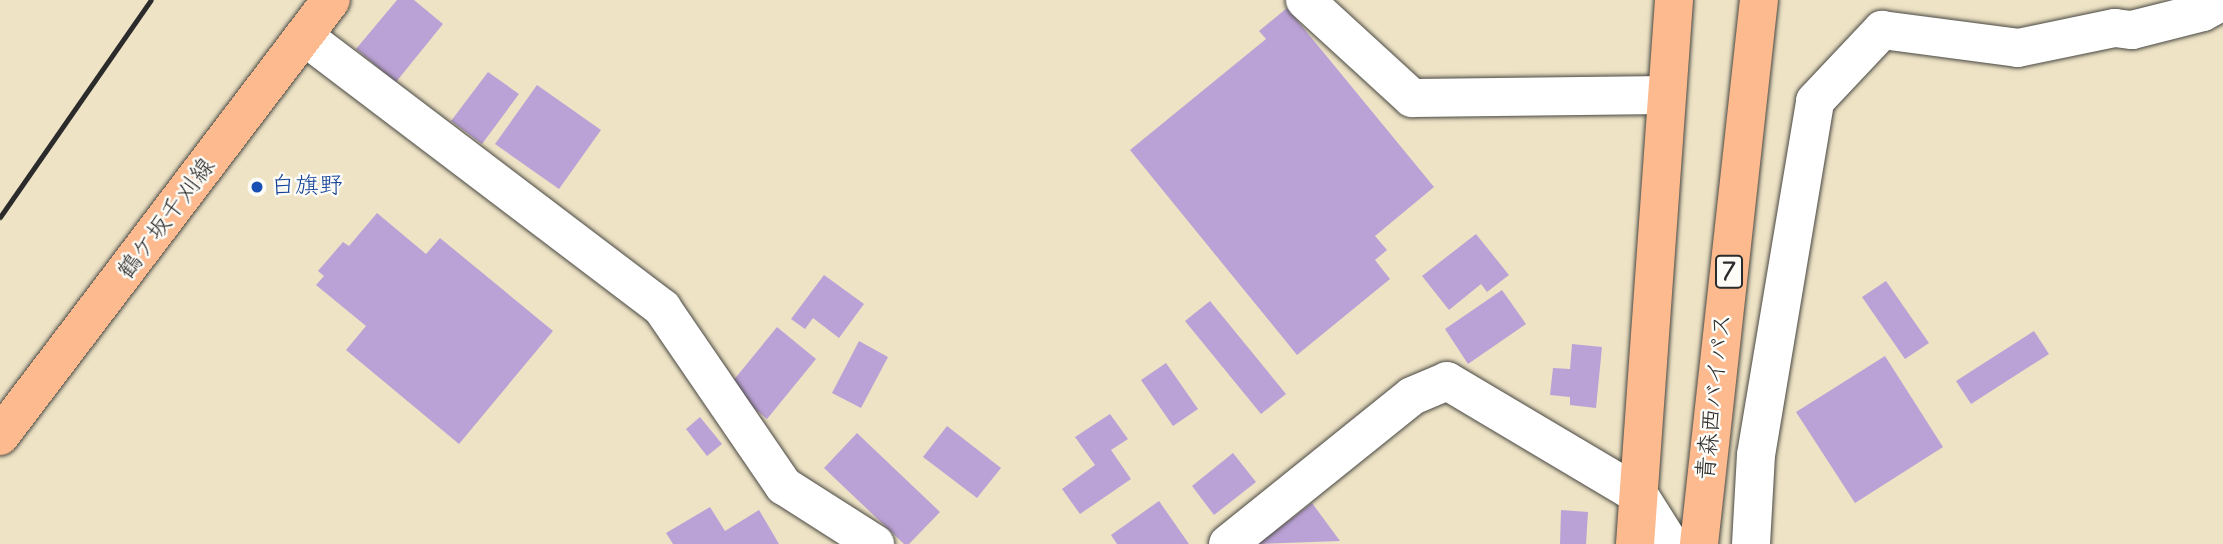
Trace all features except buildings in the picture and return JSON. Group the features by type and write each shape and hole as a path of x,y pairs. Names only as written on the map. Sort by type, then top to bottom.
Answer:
{"main road":[{"name":"鶴ケ坂千刈線","path":"0,436 331,0"},
{"path":"1635,544 1674,0"},
{"name":"青森西バイパス","path":"1699,544 1759,0"}],"street":[{"path":"1305,1 1412,98 1667,94"},
{"path":"1751,544 1756,455 1815,101 1882,30 2018,48 2115,29 2132,30 2203,12 2223,1"},
{"path":"304,36 662,308 784,486 875,544"},
{"path":"1228,544 1412,396 1447,381 1639,495 1670,544"}],"railway":[{"path":"0,217 151,0"}],"place":[{"name":"白旗野","path":"257,187"}]}
